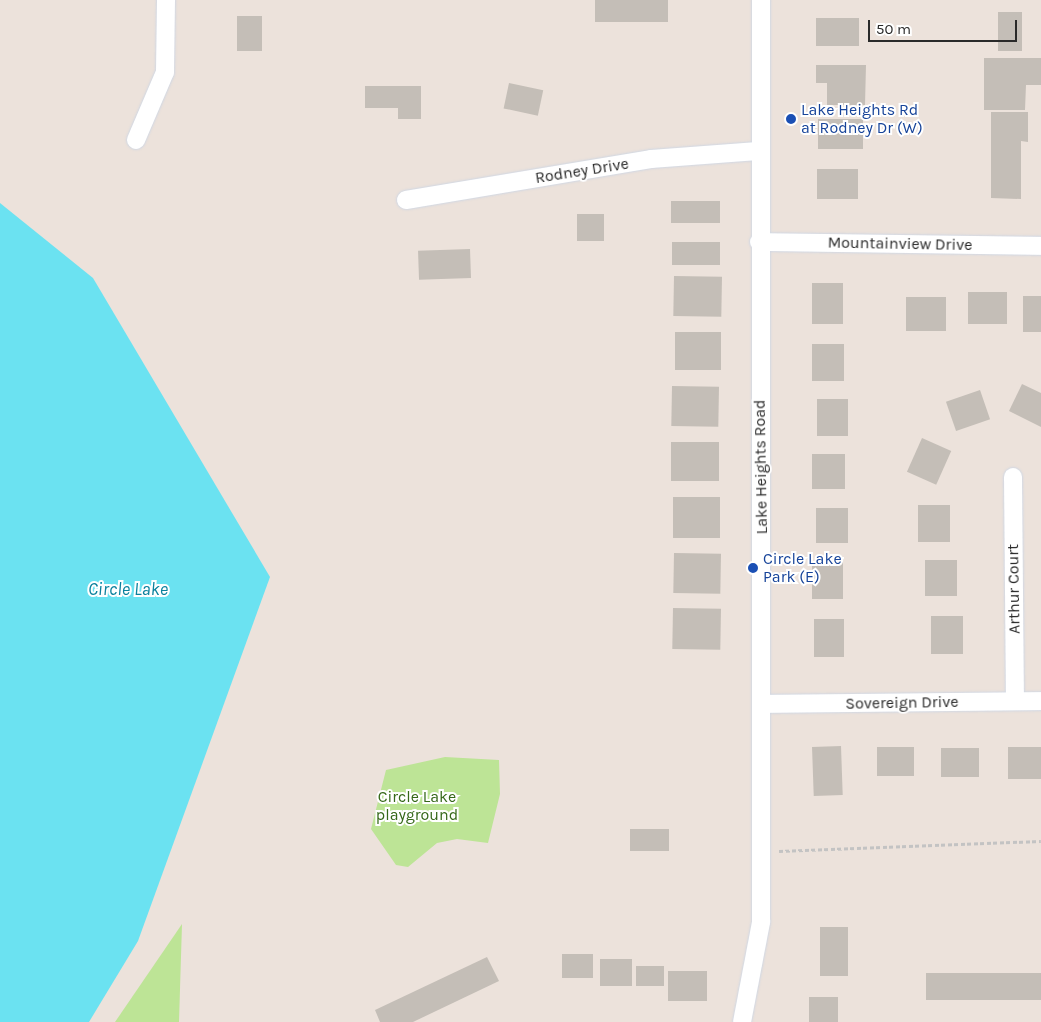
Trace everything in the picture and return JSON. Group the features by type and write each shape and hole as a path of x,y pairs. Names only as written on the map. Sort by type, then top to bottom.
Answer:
{"street":[{"path":"136,140 165,72 166,0"},
{"name":"Lake Heights Road","path":"742,1022 761,922 760,852 763,704 758,151 761,0"},
{"name":"Rodney Drive","path":"406,200 651,160 758,151"},
{"name":"Mountainview Drive","path":"759,242 1041,246"},
{"name":"Arthur Court","path":"1013,477 1015,701"},
{"name":"Sovereign Drive","path":"763,704 1041,702"}],"path":[{"path":"760,852 1041,841"}],"green space":[{"name":"Circle Lake playground","path":"445,757 499,760 500,794 488,843 457,839 437,843 408,867 396,865 371,829 386,770"},
{"path":"182,924 179,1022 115,1022"}],"water":[{"name":"Circle Lake","path":"0,203 93,278 270,577 138,941 89,1022 0,1022"}],"building":[{"path":"595,0 668,0 668,22 595,22"},
{"path":"998,12 1022,12 1022,51 998,51"},
{"path":"237,16 262,16 262,51 237,51"},
{"path":"816,18 859,18 859,46 816,46"},
{"path":"984,58 1041,58 1041,85 1026,85 1025,110 984,110"},
{"path":"816,65 866,65 865,105 827,105 827,83 816,83"},
{"path":"509,83 543,90 538,116 504,108"},
{"path":"365,86 421,86 421,119 398,119 398,108 365,108"},
{"path":"991,112 1028,112 1028,142 1021,141 1021,199 991,198"},
{"path":"818,119 863,119 863,149 818,149"},
{"path":"817,169 858,169 858,199 817,199"},
{"path":"671,201 720,201 720,223 671,223"},
{"path":"577,214 604,214 604,241 577,241"},
{"path":"672,242 720,242 720,265 672,265"},
{"path":"470,249 471,278 419,280 418,251"},
{"path":"674,276 722,277 721,317 673,316"},
{"path":"812,283 843,283 843,324 812,324"},
{"path":"968,292 1007,292 1007,324 968,324"},
{"path":"1023,296 1041,296 1041,332 1023,332"},
{"path":"906,297 946,297 946,331 906,331"},
{"path":"675,332 721,332 721,370 675,370"},
{"path":"812,344 844,344 844,381 812,381"},
{"path":"1022,384 1041,393 1041,427 1009,411"},
{"path":"672,386 719,387 718,427 671,426"},
{"path":"980,390 990,419 956,431 946,402"},
{"path":"817,399 848,399 848,436 817,436"},
{"path":"922,438 951,451 936,485 907,472"},
{"path":"671,442 719,442 719,481 671,481"},
{"path":"812,454 845,454 845,489 812,489"},
{"path":"673,497 720,497 720,538 673,538"},
{"path":"918,505 950,505 950,542 918,542"},
{"path":"816,508 848,508 848,543 816,543"},
{"path":"674,553 721,554 720,594 673,593"},
{"path":"925,560 957,560 957,596 925,596"},
{"path":"812,562 843,562 843,599 812,599"},
{"path":"673,608 721,609 720,650 672,649"},
{"path":"931,616 963,616 963,654 931,654"},
{"path":"814,619 844,619 844,657 814,657"},
{"path":"841,746 843,795 814,796 812,747"},
{"path":"877,747 914,747 914,776 877,776"},
{"path":"1008,747 1041,747 1041,779 1008,779"},
{"path":"941,748 979,748 979,777 941,777"},
{"path":"630,829 669,829 669,851 630,851"},
{"path":"820,927 848,927 848,976 820,976"},
{"path":"562,954 593,954 593,978 562,978"},
{"path":"487,957 499,981 413,1022 380,1022 375,1010"},
{"path":"600,959 632,959 632,986 600,986"},
{"path":"636,966 664,966 664,986 636,986"},
{"path":"668,971 707,971 707,1001 668,1001"},
{"path":"926,973 1041,973 1041,1000 926,1000"},
{"path":"809,997 838,997 838,1022 809,1022"}],"place":[{"name":"Lake Heights Rd at Rodney Dr (W)","path":"791,119"},
{"name":"Circle Lake Park (E)","path":"753,568"}]}
